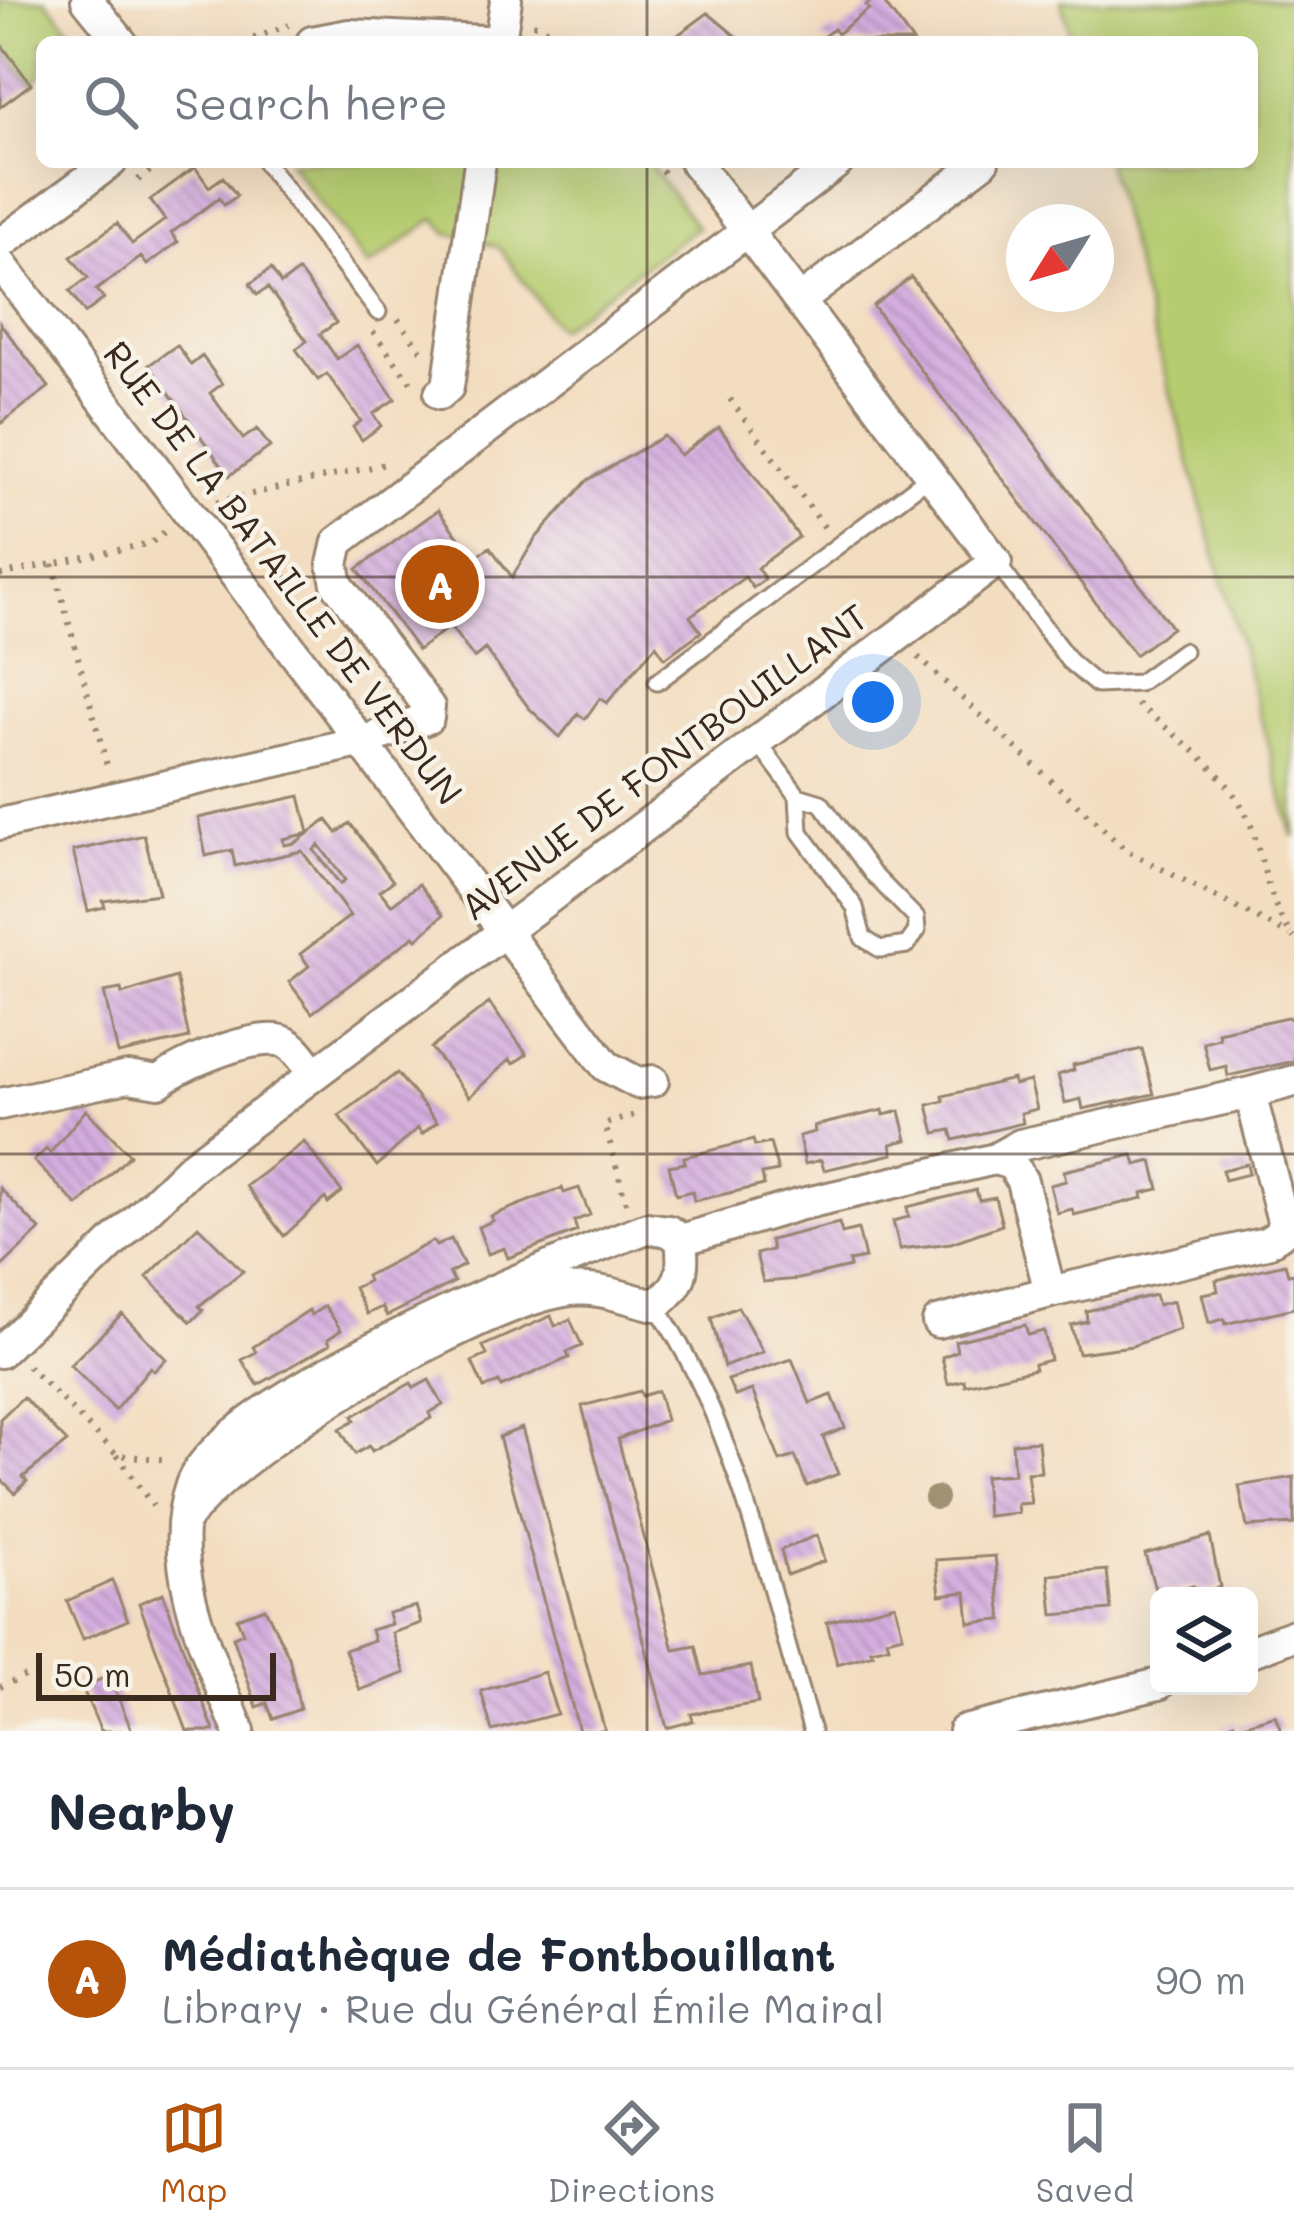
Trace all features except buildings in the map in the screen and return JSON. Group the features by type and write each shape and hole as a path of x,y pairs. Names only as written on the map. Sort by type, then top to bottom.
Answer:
{"street":[{"path":"91,1 117,36"},
{"path":"345,36 503,29"},
{"path":"0,244 104,168"},
{"path":"440,394 448,387 479,168"},
{"path":"700,168 996,562"},
{"path":"0,824 364,741 428,718 430,707 337,584 333,564 338,542 830,168"},
{"path":"802,299 975,168"},
{"name":"RUE DE LA BATAILLE DE VERDUN","path":"0,263 606,1066 646,1082"},
{"name":"AVENUE DE FONTBOUILLANT","path":"12,1360 191,1167 996,562"},
{"path":"0,1104 128,1077 160,1082 184,1062 277,1040 292,1047 313,1072"},
{"path":"681,1240 797,1205 995,1160 1020,1145 1294,1082"},
{"path":"938,1322 1266,1243 1280,1234 1283,1221 1250,1093"},
{"path":"995,1160 1012,1164 1022,1181 1050,1292"},
{"path":"187,1517 224,1473 269,1441 366,1380 466,1328 569,1289 602,1291 655,1305 679,1285 685,1268 681,1240 669,1231 634,1233 514,1280 357,1356 256,1418 204,1464 191,1485 187,1517 188,1590 239,1731"},
{"path":"1258,1649 1294,1635"},
{"path":"964,1731 1150,1686"}],"lane":[{"path":"270,168 378,312"},
{"path":"657,682 930,476"},
{"path":"996,562 1084,678 1115,687 1139,683 1183,651"},
{"path":"757,741 798,796 800,832 855,907 863,938 880,949 907,945 917,931 916,918 872,873 821,803 798,796"},
{"path":"655,1305 680,1340 730,1464 812,1731"}],"path":[{"path":"503,29 544,36"},
{"path":"730,399 838,546"},
{"path":"53,564 116,797"},
{"path":"903,669 920,656 1127,851 1292,936"},
{"path":"1115,687 1202,754 1232,791 1253,830 1265,882 1292,936"},
{"path":"634,1233 604,1124 648,1112 646,1082"},
{"path":"43,1350 12,1360 117,1456 204,1464"},
{"path":"0,1687 29,1674"}],"green space":[{"path":"0,0 46,0 76,36 36,36 36,80 31,84 0,44"},
{"path":"1061,0 1294,0 1294,838 1108,168 1258,168 1258,36 1071,36"},
{"path":"294,168 653,168 697,227 558,329 499,247 448,233 435,218 368,267"}],"place":[{"name":"Médiathèque de Fontbouillant","path":"440,584"}]}
